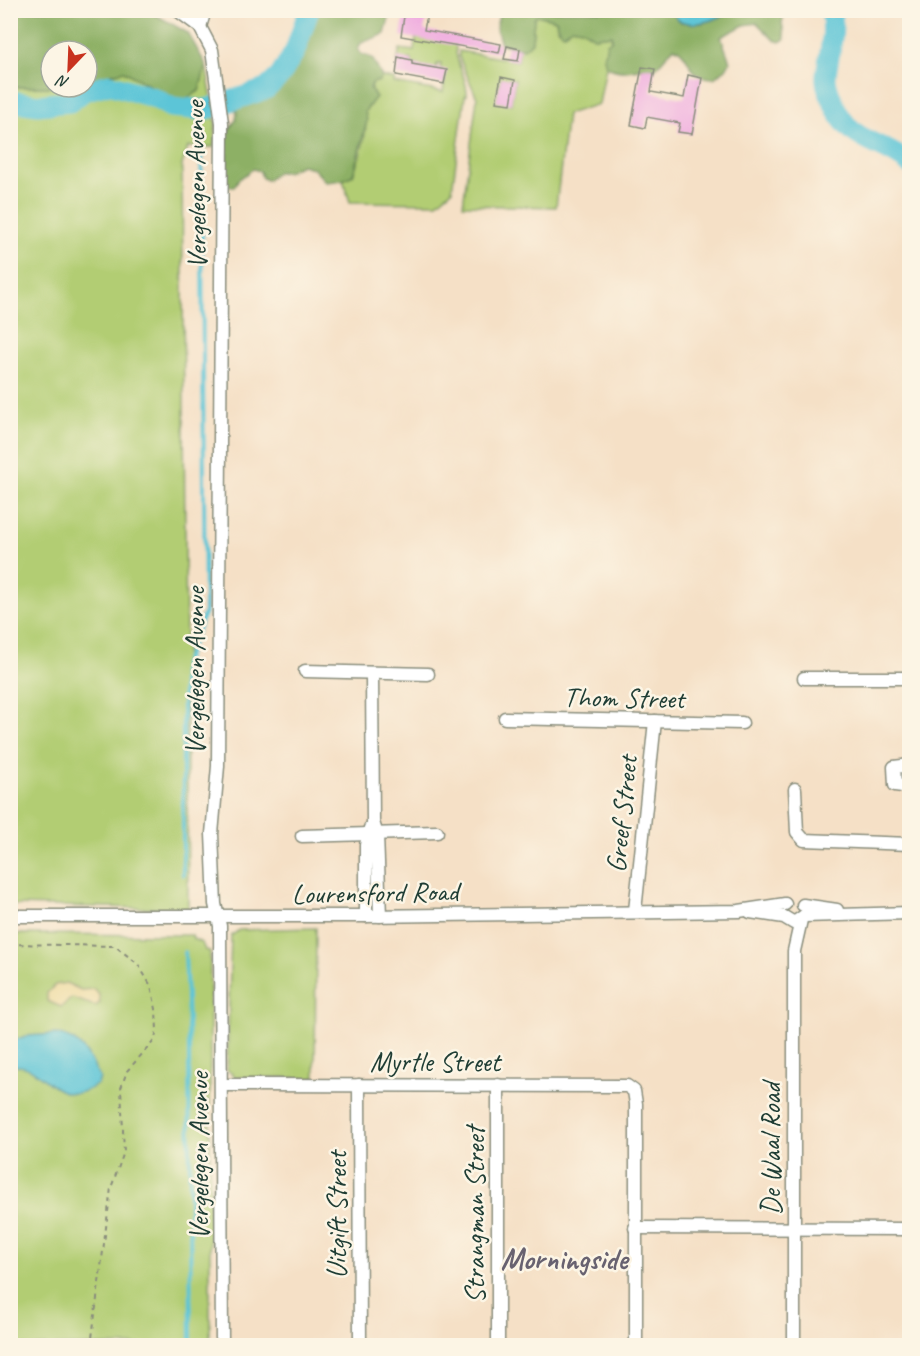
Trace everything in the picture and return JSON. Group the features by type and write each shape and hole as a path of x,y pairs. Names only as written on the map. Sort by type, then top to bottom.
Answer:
{"street":[{"name":"Vergelegen Avenue","path":"177,10 200,27 212,50 222,123 218,766 212,834 215,904 218,916 222,1085 222,1346"},
{"path":"200,27 205,10"},
{"path":"305,671 428,674"},
{"path":"366,916 373,822 372,674"},
{"path":"804,678 909,678"},
{"name":"Thom Street","path":"505,718 742,723"},
{"name":"Greef Street","path":"635,912 655,721"},
{"path":"909,765 894,767 895,785 909,786"},
{"path":"795,789 797,832 804,840 909,844"},
{"path":"302,836 437,832"},
{"path":"372,835 380,916"},
{"name":"Lourensford Road","path":"10,916 380,916 739,911 797,901 802,914 794,923 785,919 739,911"},
{"path":"785,904 785,919"},
{"path":"802,914 909,913"},
{"name":"De Waal Road","path":"795,1346 794,951 802,914"},
{"name":"De Waal Road","path":"785,919 794,951"},
{"name":"Myrtle Street","path":"222,1085 618,1085 634,1091 636,1104 635,1228"},
{"name":"Uitgift Street","path":"360,1085 360,1346"},
{"name":"Strangman Street","path":"498,1085 498,1346"},
{"path":"636,1346 635,1228 909,1229"}],"path":[{"path":"10,944 115,946 138,964 151,986 156,1009 157,1031 154,1041 128,1071 121,1089 124,1152 111,1188 91,1346"}],"green space":[{"path":"11,10 149,11 188,33 206,65 199,91 180,103 124,71 99,77 99,39 39,39 39,87 11,87"},
{"path":"785,10 782,23 785,39 780,42 774,40 757,23 744,25 721,37 730,62 726,69 714,78 704,77 693,71 684,56 674,47 655,69 619,71 613,69 606,66 604,58 607,43 612,40 612,35 594,37 582,29 572,27 565,33 561,33 556,20 537,15 534,19 532,42 524,49 501,44 496,28 500,11 670,11 681,22 702,23 723,16 724,11"},
{"path":"316,11 391,11 385,34 361,43 358,49 361,54 372,58 382,77 379,81 372,83 370,89 376,97 365,111 367,121 353,175 343,180 326,182 313,168 302,165 286,172 277,172 268,180 262,178 260,171 253,169 238,180 234,187 226,186 227,132 236,120 237,111 228,108 232,102 264,93 284,79 298,58"},
{"path":"537,15 556,20 557,28 565,33 571,27 582,29 594,37 612,35 599,104 567,114 556,207 463,205 477,98 459,57 459,51 518,61 520,49 532,41 534,18","holes":["501,78 515,80 511,104 497,101"]},
{"path":"456,37 456,55 465,80 467,95 465,96 452,190 437,203 350,202 343,180 353,175 361,152 366,126 365,111 370,106 372,83 379,81 382,77 394,79 394,83 443,92 446,71 440,69 441,64 437,64 436,69 412,64 412,60 409,59 408,63 397,62 400,49 414,51 416,38"},
{"path":"206,65 216,124 214,147 188,147 182,165 188,909 11,905 10,87 39,87 39,99 99,99 99,77 124,71 180,103 199,91"},
{"path":"316,928 315,1078 236,1077 227,1070 231,936 239,930"},
{"path":"11,934 192,935 193,939 202,943 205,950 210,951 210,1345 11,1346"}],"sand":[{"path":"66,983 81,990 94,989 99,995 100,1003 95,1006 72,998 61,1007 47,1001 47,993 55,985"}],"water":[{"path":"675,10 724,11 724,15 706,22 687,23 676,18"},
{"path":"56,1034 65,1036 84,1049 100,1078 98,1084 83,1092 70,1093 59,1090 32,1070 22,1066 11,1067 11,1041 26,1036"}],"building":[{"path":"405,10 428,10 424,30 501,44 499,53 401,36"},
{"path":"507,46 520,49 518,61 504,59"},
{"path":"398,57 412,60 412,64 447,70 444,84 396,75"},
{"path":"642,67 655,69 651,92 684,98 688,75 702,78 692,134 678,132 680,123 647,117 645,128 631,125"},
{"path":"501,77 515,80 511,104 496,102"}],"waterway":[{"path":"10,101 38,105 70,102 84,91 109,84 155,98 170,107 204,110 266,89 280,76 295,51 309,10"},
{"path":"831,10 832,35 826,82 840,116 857,134 910,164"},
{"path":"183,875 183,667 205,612 201,110"},
{"path":"185,952 189,1047 191,1346"}],"district":[{"name":"Morningside","path":"564,1259"}]}
